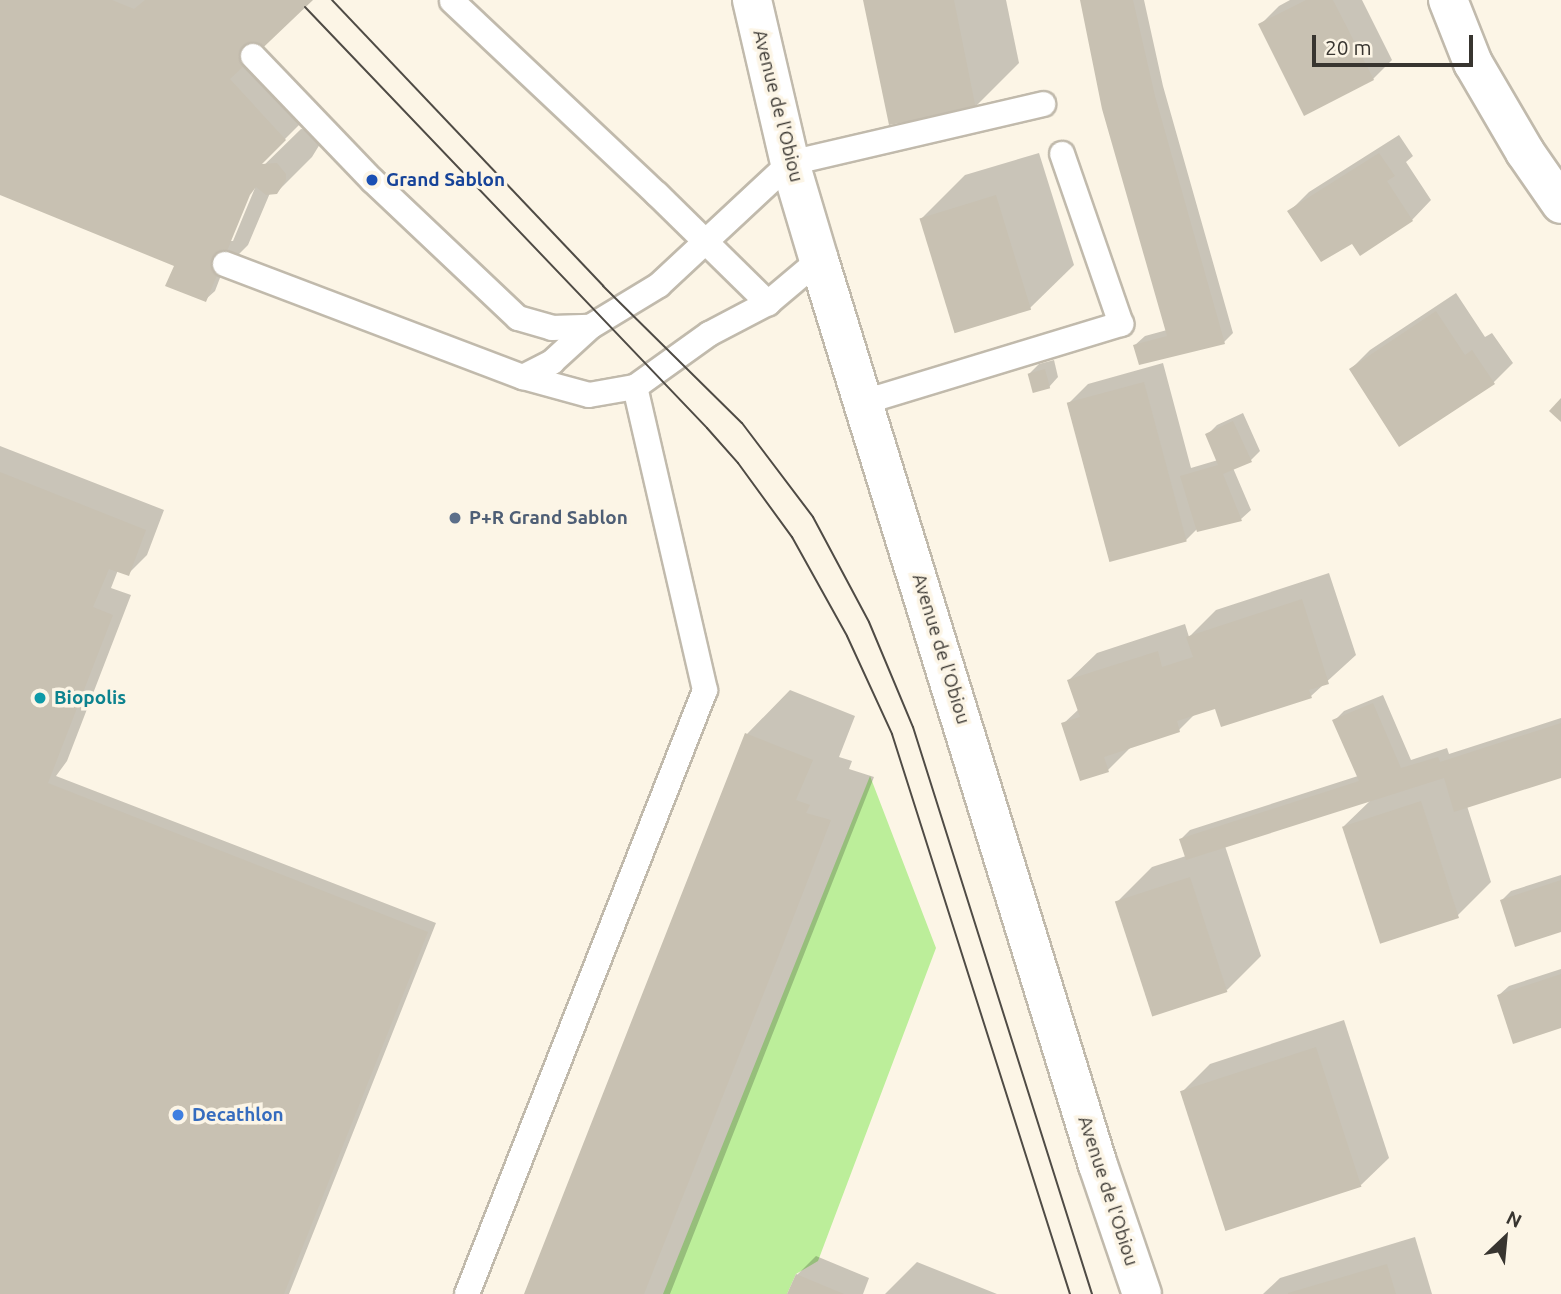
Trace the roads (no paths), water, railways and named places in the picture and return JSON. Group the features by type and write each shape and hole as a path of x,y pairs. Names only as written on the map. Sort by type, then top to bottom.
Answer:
{"street":[{"name":"Avenue de l'Obiou","path":"752,0 790,163 819,260 1098,1165 1142,1294"},
{"path":"1448,0 1472,63 1525,152 1561,204"}],"lane":[{"path":"452,1 768,303"},
{"path":"253,56 372,180 518,318 552,328 590,327"},
{"path":"523,377 552,362 590,327 659,285 790,163 1043,104"},
{"path":"864,402 1121,324 1062,154"},
{"path":"225,264 523,377 589,395 635,387 709,334 768,303 819,260"},
{"path":"467,1294 705,690 635,387"}],"tram line":[{"path":"332,0 603,286 742,423 813,517 869,622 913,727 1092,1294"},
{"path":"305,7 707,428 738,463 792,537 847,636 892,734 1070,1294"}],"place":[{"name":"Grand Sablon","path":"372,180"},
{"name":"P+R Grand Sablon","path":"455,518"},
{"name":"Biopolis","path":"40,698"},
{"name":"Decathlon","path":"178,1115"}]}
